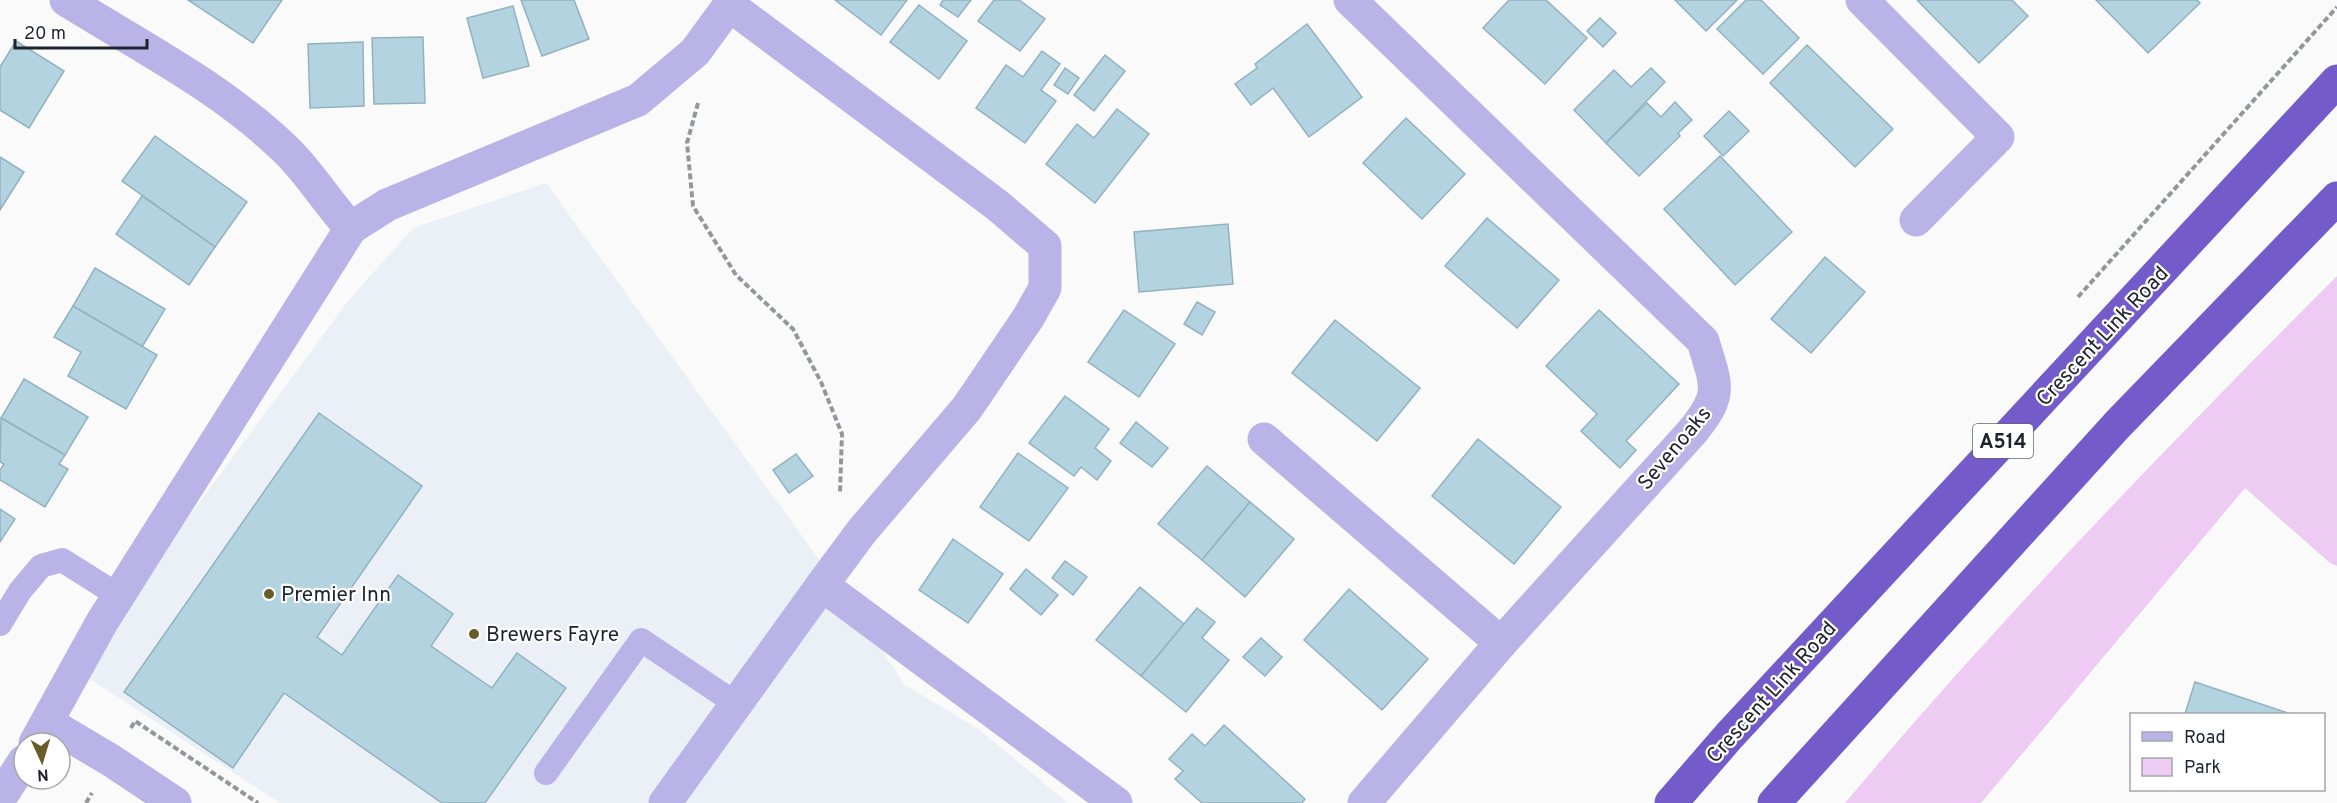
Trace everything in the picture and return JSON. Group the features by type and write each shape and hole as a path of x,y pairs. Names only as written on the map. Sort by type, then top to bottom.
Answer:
{"highway":[{"name":"Crescent Link Road","path":"1671,803 1729,736 2337,81"},
{"path":"1774,803 2118,424 2337,198"}],"street":[{"path":"66,0 184,70 235,105 286,149 335,212 351,228"},
{"name":"Sevenoaks","path":"1350,0 1703,341 1717,388 1710,410 1692,432 1501,643 1364,803"},
{"path":"1862,0 1998,137 1916,220"},
{"path":"42,731 119,596 351,228 387,205 638,100 695,52 731,3 997,205 1045,246 1045,288 1028,318 967,408 862,531 735,703 665,803"},
{"path":"1264,439 1501,643"},
{"path":"822,585 1116,803"},
{"path":"72,745 112,761 175,803"},
{"path":"0,798 12,780"}],"lane":[{"path":"0,624 20,591 41,566 62,560 119,596"},
{"path":"546,773 641,640 735,703"}],"path":[{"path":"699,99 687,143 693,206 736,275 793,329 821,382 842,434 840,504"}],"shaded area":[{"path":"546,183 847,598 905,685 977,728 1068,803 280,803 76,670 348,301 413,228"}],"green space":[{"path":"2337,276 2337,566 2330,563 2245,488 1981,803 1845,803 1963,667 2085,534"}],"building":[{"path":"188,0 282,0 253,43"},
{"path":"521,0 574,0 589,39 542,56"},
{"path":"835,0 907,0 881,35"},
{"path":"943,0 971,0 958,17 940,5"},
{"path":"994,0 1019,0 1045,19 1020,51 978,21"},
{"path":"1509,0 1546,0 1587,38 1545,84 1483,28"},
{"path":"1675,0 1737,0 1706,31"},
{"path":"1746,0 1761,0 1799,38 1763,74 1717,29"},
{"path":"1917,0 2012,0 2028,16 1979,63"},
{"path":"2096,0 2197,0 2200,3 2148,53"},
{"path":"919,5 967,41 939,79 890,42"},
{"path":"513,6 529,66 483,78 467,18"},
{"path":"1600,18 1616,33 1603,47 1587,31"},
{"path":"1307,24 1362,97 1309,137 1273,88 1251,105 1235,84 1257,68 1255,64"},
{"path":"423,37 425,103 374,104 372,38"},
{"path":"16,41 64,71 29,128 0,110 0,67"},
{"path":"363,42 364,106 310,108 308,44"},
{"path":"1807,45 1893,129 1855,167 1770,83"},
{"path":"1042,51 1060,64 1041,90 1056,101 1025,143 976,108 1006,65 1023,77"},
{"path":"1105,55 1125,71 1094,111 1074,95"},
{"path":"1065,68 1079,78 1068,94 1054,85"},
{"path":"1651,68 1665,82 1606,143 1574,110 1614,70 1631,87"},
{"path":"1675,102 1692,120 1678,133 1680,136 1639,176 1606,143 1647,103 1661,117"},
{"path":"1117,109 1149,134 1095,203 1046,164 1077,124 1094,138"},
{"path":"1729,111 1749,131 1723,156 1704,136"},
{"path":"1406,118 1465,174 1422,219 1363,163"},
{"path":"155,136 247,202 215,247 122,181"},
{"path":"1720,156 1792,232 1735,285 1664,209"},
{"path":"0,157 24,172 0,210"},
{"path":"142,196 215,247 189,285 116,234"},
{"path":"1487,218 1559,280 1517,328 1445,266"},
{"path":"1228,224 1233,284 1139,292 1134,232"},
{"path":"1825,257 1865,292 1811,353 1771,319"},
{"path":"95,268 165,309 142,347 73,306"},
{"path":"1197,302 1215,312 1202,335 1184,324"},
{"path":"73,306 157,355 126,409 68,376 81,352 54,337"},
{"path":"1124,310 1175,344 1139,397 1088,362"},
{"path":"1599,310 1679,384 1626,441 1636,450 1620,468 1581,431 1597,414 1546,366"},
{"path":"1335,320 1420,388 1377,441 1292,373"},
{"path":"24,379 88,417 65,455 1,418"},
{"path":"1065,396 1109,429 1095,448 1111,461 1097,480 1081,467 1074,476 1029,443"},
{"name":"Premier Inn","path":"319,413 422,486 317,637 342,655 398,575 453,614 431,646 492,688 517,653 566,688 485,803 442,803 284,693 233,768 124,692"},
{"path":"1,418 65,455 59,464 68,469 45,507 0,480 0,470 4,464 0,462"},
{"path":"1136,422 1168,448 1152,467 1120,443"},
{"path":"1478,439 1561,507 1514,564 1432,496"},
{"path":"1018,453 1068,488 1029,541 980,507"},
{"path":"796,454 813,476 789,493 773,470"},
{"path":"1207,466 1250,502 1202,560 1158,524"},
{"path":"1250,502 1294,539 1245,597 1202,560"},
{"path":"0,509 15,519 0,542"},
{"path":"953,539 1003,574 968,623 919,590"},
{"path":"1065,561 1087,577 1073,595 1052,578"},
{"path":"1026,569 1058,595 1041,615 1010,589"},
{"path":"1140,587 1184,624 1141,676 1096,640"},
{"path":"1349,589 1428,659 1382,710 1304,640"},
{"path":"1197,608 1215,622 1202,638 1229,660 1186,712 1141,676"},
{"path":"1261,638 1282,657 1265,676 1243,657"},
{"path":"2195,682 2288,713 2185,713"},
{"path":"1224,725 1305,799 1302,803 1202,803 1175,779 1183,771 1169,759 1192,734 1205,746"}],"place":[{"name":"Premier Inn","path":"269,594"},
{"name":"Brewers Fayre","path":"474,634"}]}
